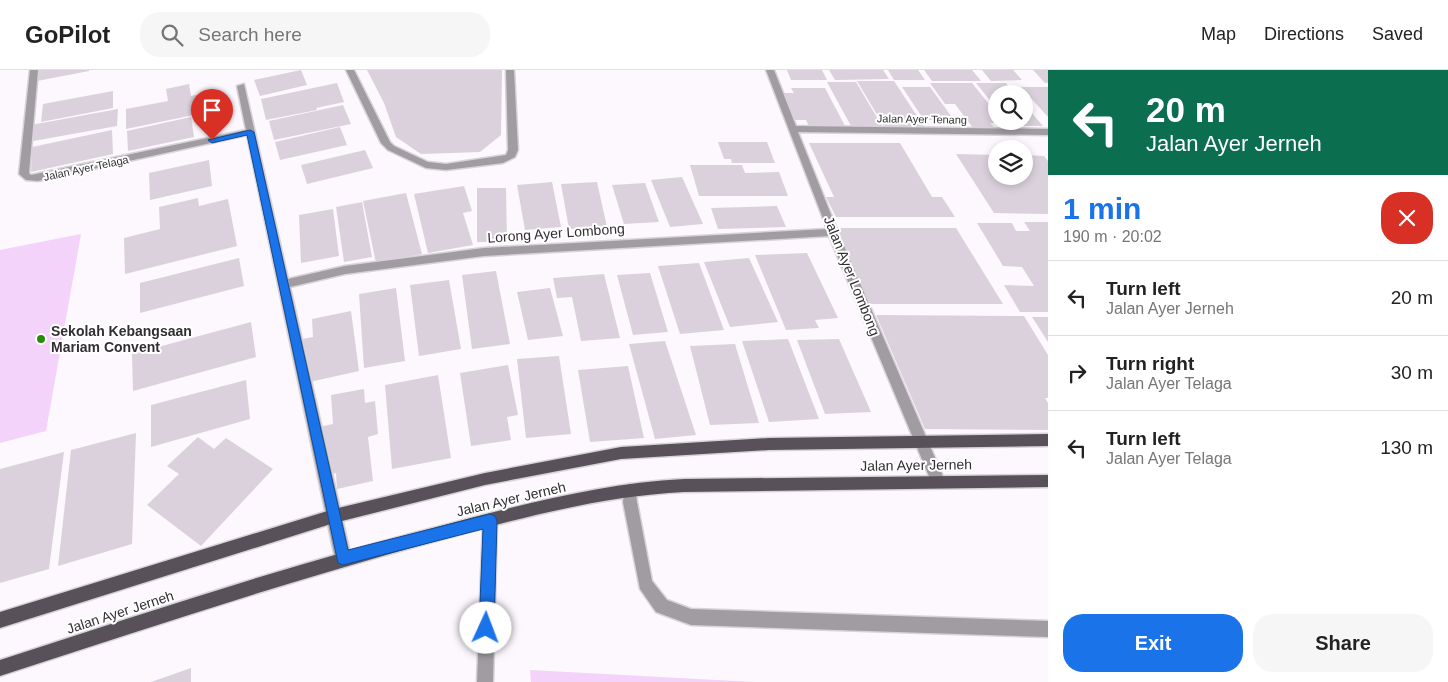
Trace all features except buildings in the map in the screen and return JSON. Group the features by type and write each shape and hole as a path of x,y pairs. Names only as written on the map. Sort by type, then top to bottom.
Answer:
{"main road":[{"name":"Jalan Ayer Jerneh","path":"0,620 334,516 485,479 622,453 769,444 1048,440"},
{"name":"Jalan Ayer Jerneh","path":"0,668 343,558 490,521 630,491 707,484 775,486 938,481 1048,482"}],"street":[{"name":"Jalan Ayer Telaga","path":"34,70 24,174 29,178 38,178 250,132"},
{"path":"350,70 386,143 419,163 446,166 503,160 510,156 513,150 510,70"},
{"name":"Jalan Ayer Lombong","path":"770,70 795,129 833,232 938,481"},
{"path":"241,86 343,558"},
{"name":"Jalan Ayer Tenang","path":"795,129 1046,134"},
{"name":"Lorong Ayer Lombong","path":"283,284 344,270 484,252 833,232"},
{"path":"630,491 645,584 662,606 691,617 1048,629"},
{"path":"484,682 490,521"}],"shaded area":[{"name":"Sekolah Kebangsaan Mariam Convent","path":"81,234 46,431 0,443 0,250"},
{"path":"530,670 754,682 531,682"}],"place":[{"name":"Sekolah Kebangsaan Mariam Convent","path":"41,339"}],"route":[{"path":"212,140 250,132 343,558 490,521 486,628"}]}
